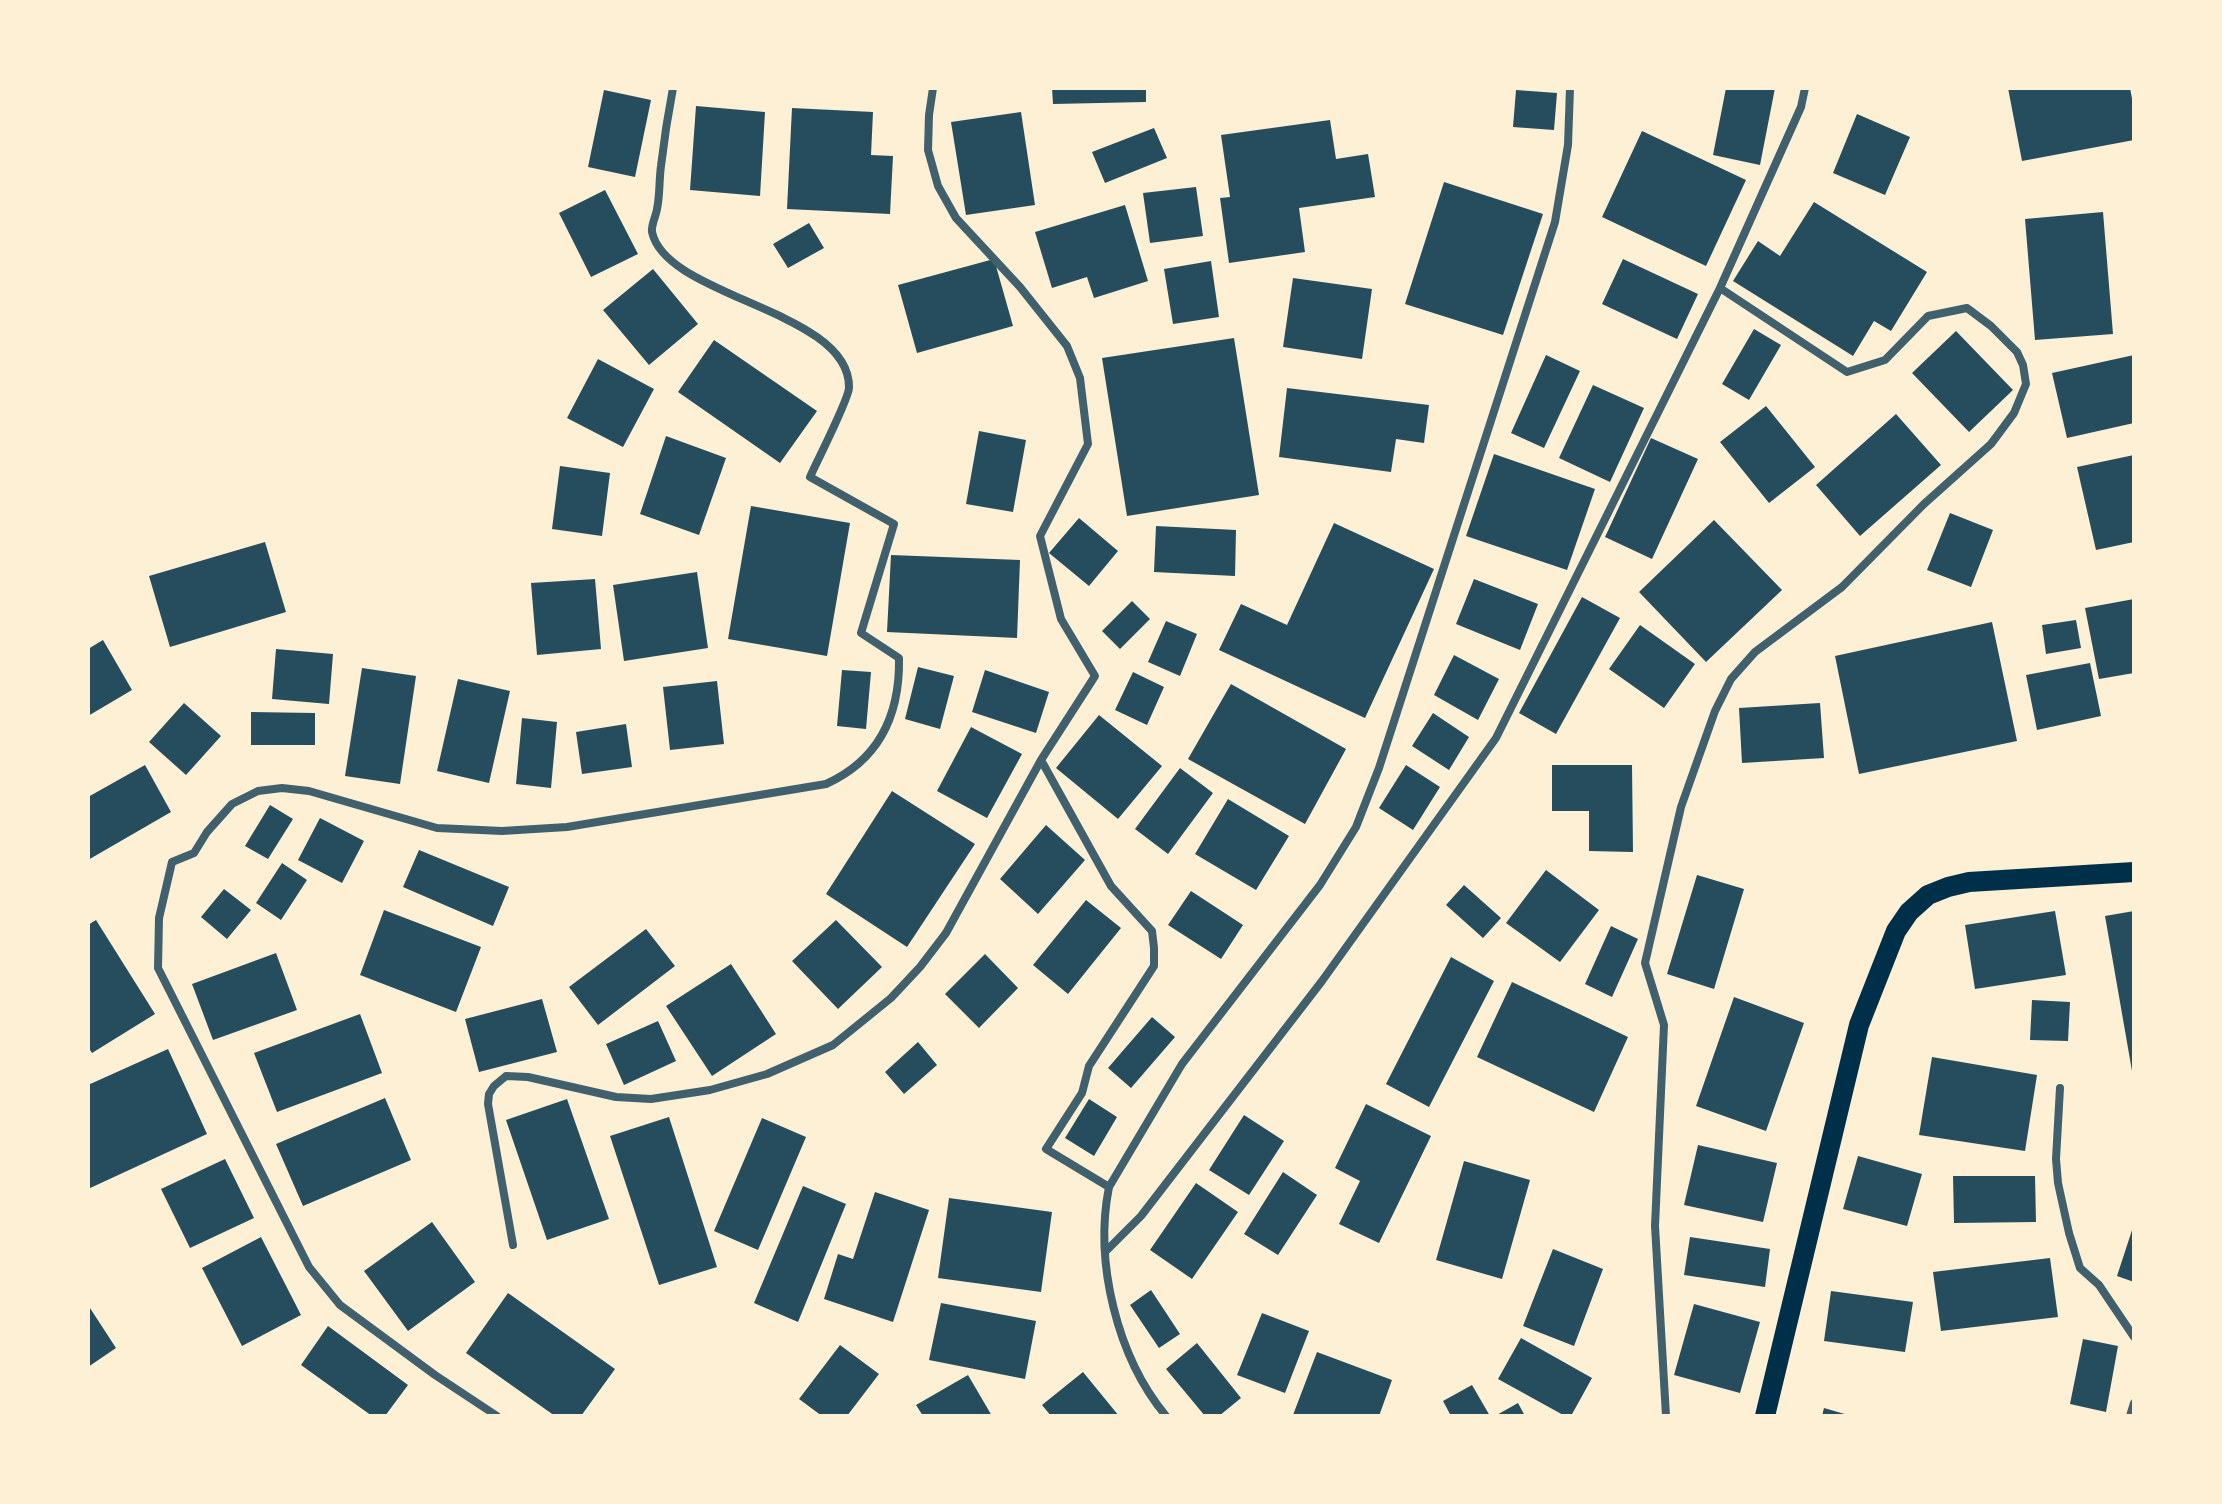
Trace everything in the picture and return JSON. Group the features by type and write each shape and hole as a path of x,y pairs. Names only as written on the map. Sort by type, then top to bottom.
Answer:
{"main road":[{"path":"1765,1416 1859,1025 1896,931 1909,912 1928,895 1948,887 1969,882 2134,872"}],"street":[{"path":"497,1416 340,1305 309,1267 158,968 159,918 172,862 194,853 207,832 232,804 258,791 282,788 309,791 437,828 502,831 567,827 826,784 844,776 861,763 887,729 899,678 899,658 861,633 894,524 810,477 849,389 844,368 838,357 803,327 679,268 661,249 652,230 658,207 665,130 673,88"},
{"path":"513,1245 488,1104 489,1094 499,1080 506,1076 528,1077 616,1097 651,1099 710,1090 767,1074 833,1045 891,998 946,933 1041,760 1095,676 1061,619 1040,536 1088,444 1080,378 1067,346 1020,287 956,218 938,186 928,150 933,88"},
{"path":"1166,1416 1152,1400 1128,1349 1111,1296 1105,1208 1109,1187 1182,1064 1320,885 1356,827 1379,768 1555,222 1568,145 1570,88"},
{"path":"1106,1251 1141,1216 1322,981 1496,738 1720,288 1801,107 1805,88"},
{"path":"1666,1416 1655,1226 1664,1025 1645,963 1681,807 1700,751 1731,679 1755,652 1842,587 1924,504 1991,444 2014,413 2026,384 2017,352 1967,308 1928,316 1885,360 1847,372 1720,288"},
{"path":"1041,760 1111,886 1152,931 1154,966 1089,1066 1082,1093 1046,1149 1109,1187"},
{"path":"2060,1088 2056,1159 2069,1233 2080,1268 2099,1285 2134,1337"},
{"path":"2130,1416 2134,1403"}],"building":[{"path":"1052,88 1146,88 1146,102 1053,104"},
{"path":"1726,88 1775,88 1760,165 1713,155"},
{"path":"2008,88 2130,88 2134,140 2022,161"},
{"path":"604,90 651,100 635,177 588,167"},
{"path":"1516,90 1557,93 1554,130 1513,127"},
{"path":"696,106 765,112 760,196 690,190"},
{"path":"792,108 873,112 871,155 893,156 890,214 787,209"},
{"path":"1021,112 1035,205 966,215 951,122"},
{"path":"1857,114 1910,137 1885,195 1833,173"},
{"path":"1330,120 1336,159 1368,154 1375,197 1299,208 1305,252 1229,263 1220,198 1230,197 1221,135"},
{"path":"1154,128 1167,158 1105,183 1092,152"},
{"path":"1642,131 1746,180 1706,266 1602,217"},
{"path":"1444,182 1543,214 1503,335 1405,304"},
{"path":"1196,187 1203,236 1150,243 1143,193"},
{"path":"605,190 638,254 591,277 559,213"},
{"path":"1814,202 1927,272 1891,331 1874,321 1853,356 1733,281 1758,241 1780,256"},
{"path":"1125,205 1148,281 1094,298 1087,277 1052,288 1035,232"},
{"path":"2103,212 2113,334 2035,340 2025,219"},
{"path":"809,223 824,248 788,268 773,244"},
{"path":"994,259 1013,326 917,353 898,285"},
{"path":"1623,259 1698,294 1677,339 1602,304"},
{"path":"1211,261 1219,317 1173,324 1164,269"},
{"path":"653,269 698,324 649,365 603,310"},
{"path":"1293,278 1372,289 1362,359 1283,347"},
{"path":"1754,329 1781,345 1749,400 1722,384"},
{"path":"1956,331 2013,390 1969,432 1912,373"},
{"path":"1234,338 1259,495 1127,516 1102,358"},
{"path":"714,340 817,411 780,463 678,392"},
{"path":"1546,355 1580,371 1544,448 1511,433"},
{"path":"2134,355 2134,423 2067,438 2052,373"},
{"path":"598,359 654,389 623,447 567,418"},
{"path":"1593,385 1644,408 1610,482 1559,458"},
{"path":"1287,388 1429,405 1424,443 1396,439 1391,472 1279,457"},
{"path":"1766,406 1815,467 1769,503 1720,442"},
{"path":"1896,414 1941,465 1860,536 1816,485"},
{"path":"979,431 1026,440 1013,512 966,504"},
{"path":"666,436 726,458 699,535 640,514"},
{"path":"1651,438 1698,459 1652,559 1605,537"},
{"path":"1494,454 1595,489 1567,570 1466,536"},
{"path":"2134,455 2134,542 2096,550 2077,467"},
{"path":"560,466 610,473 602,536 552,529"},
{"path":"751,506 850,523 827,656 728,639"},
{"path":"1950,513 1993,530 1971,587 1927,570"},
{"path":"1079,518 1118,551 1089,586 1049,553"},
{"path":"1714,520 1782,590 1706,662 1639,592"},
{"path":"1334,523 1434,569 1365,718 1219,650 1241,604 1287,625"},
{"path":"1156,526 1236,530 1235,576 1154,572"},
{"path":"265,542 286,612 170,647 149,576"},
{"path":"891,555 1020,560 1017,638 887,632"},
{"path":"697,572 708,648 624,661 613,585"},
{"path":"595,579 601,649 537,655 531,583"},
{"path":"1474,579 1538,604 1520,650 1456,624"},
{"path":"1582,597 1620,618 1556,734 1519,713"},
{"path":"2134,599 2134,673 2099,679 2085,608"},
{"path":"1132,601 1150,619 1120,649 1102,631"},
{"path":"2076,620 2081,648 2046,654 2042,625"},
{"path":"1166,621 1197,634 1180,676 1148,662"},
{"path":"1992,622 2017,741 1859,774 1835,656"},
{"path":"1640,625 1695,664 1664,708 1609,669"},
{"path":"103,640 132,690 88,716 88,649"},
{"path":"276,649 333,654 329,704 272,699"},
{"path":"1454,655 1499,679 1478,720 1434,695"},
{"path":"2090,663 2101,716 2037,730 2026,675"},
{"path":"918,667 954,676 940,729 905,719"},
{"path":"362,668 416,676 400,784 345,776"},
{"path":"842,670 871,672 866,729 837,726"},
{"path":"985,670 1049,692 1036,733 972,712"},
{"path":"1133,672 1164,687 1147,725 1115,710"},
{"path":"458,679 510,691 489,783 437,771"},
{"path":"717,681 724,744 670,750 663,687"},
{"path":"1231,684 1346,749 1305,824 1188,759"},
{"path":"184,703 221,736 186,775 149,742"},
{"path":"1820,703 1824,758 1742,763 1739,708"},
{"path":"251,712 315,713 315,745 251,745"},
{"path":"1433,713 1469,737 1449,770 1412,746"},
{"path":"1099,715 1162,766 1118,819 1056,768"},
{"path":"522,718 557,722 551,788 516,784"},
{"path":"626,724 632,767 582,774 576,732"},
{"path":"971,727 1022,754 987,818 937,791"},
{"path":"145,765 171,812 88,860 88,797"},
{"path":"1406,765 1440,787 1413,830 1379,808"},
{"path":"1552,765 1632,765 1633,852 1589,851 1589,811 1552,811"},
{"path":"1180,768 1213,793 1168,854 1135,829"},
{"path":"892,791 975,844 907,947 826,894"},
{"path":"1228,799 1289,836 1256,890 1195,854"},
{"path":"270,805 293,819 268,859 245,846"},
{"path":"320,818 364,841 342,883 298,860"},
{"path":"1046,825 1085,860 1038,914 1000,879"},
{"path":"419,850 509,887 493,926 403,887"},
{"path":"282,863 307,880 281,920 256,903"},
{"path":"1546,870 1599,910 1560,962 1506,923"},
{"path":"1697,875 1744,889 1714,989 1667,974"},
{"path":"1464,885 1501,918 1483,938 1446,905"},
{"path":"224,889 251,910 227,939 201,917"},
{"path":"1191,891 1243,925 1221,959 1168,925"},
{"path":"1086,900 1121,928 1068,994 1033,965"},
{"path":"384,910 481,947 456,1012 360,975"},
{"path":"2055,911 2066,975 1975,989 1965,925"},
{"path":"2134,911 2134,1071 2132,1071 2105,916"},
{"path":"96,920 155,1014 92,1053 88,1047 88,925"},
{"path":"836,920 882,967 838,1009 792,961"},
{"path":"1611,926 1638,939 1612,997 1585,984"},
{"path":"646,929 675,966 598,1025 569,987"},
{"path":"276,953 297,1010 213,1040 192,984"},
{"path":"985,954 1018,988 979,1028 945,994"},
{"path":"1451,957 1494,981 1429,1107 1386,1084"},
{"path":"731,964 776,1034 712,1076 666,1006"},
{"path":"1512,982 1628,1037 1594,1112 1477,1057"},
{"path":"1734,997 1804,1023 1766,1131 1696,1106"},
{"path":"542,999 557,1052 479,1072 465,1019"},
{"path":"2032,1000 2070,1002 2068,1041 2030,1040"},
{"path":"360,1014 382,1073 277,1112 254,1053"},
{"path":"1152,1017 1175,1037 1131,1088 1108,1068"},
{"path":"658,1021 676,1061 624,1085 606,1044"},
{"path":"918,1042 937,1065 904,1094 885,1072"},
{"path":"168,1049 207,1134 88,1189 88,1085"},
{"path":"1932,1057 2037,1075 2025,1151 1919,1135"},
{"path":"385,1098 411,1160 303,1206 276,1144"},
{"path":"567,1099 609,1219 547,1240 506,1120"},
{"path":"1089,1099 1117,1117 1094,1156 1065,1138"},
{"path":"1366,1104 1431,1136 1379,1243 1339,1224 1360,1181 1335,1168"},
{"path":"1244,1115 1284,1141 1249,1195 1209,1170"},
{"path":"669,1117 717,1267 659,1285 610,1136"},
{"path":"762,1118 806,1137 758,1250 714,1231"},
{"path":"1698,1145 1777,1163 1763,1222 1684,1205"},
{"path":"1858,1156 1922,1174 1907,1226 1843,1209"},
{"path":"225,1159 254,1218 190,1248 161,1189"},
{"path":"1464,1161 1530,1180 1502,1279 1436,1260"},
{"path":"1283,1172 1317,1195 1278,1255 1244,1234"},
{"path":"1953,1176 2035,1176 2036,1222 1954,1223"},
{"path":"1196,1183 1238,1212 1192,1279 1150,1250"},
{"path":"803,1186 846,1204 798,1322 754,1303"},
{"path":"875,1192 929,1210 893,1322 824,1299 838,1254 853,1259"},
{"path":"949,1198 1052,1212 1041,1292 938,1278"},
{"path":"432,1222 475,1282 408,1331 364,1271"},
{"path":"2134,1224 2134,1282 2117,1276"},
{"path":"261,1237 301,1315 242,1346 202,1268"},
{"path":"1690,1237 1770,1249 1765,1287 1684,1275"},
{"path":"1553,1249 1603,1269 1574,1346 1523,1326"},
{"path":"2050,1258 2058,1317 1941,1331 1933,1272"},
{"path":"1151,1290 1180,1334 1159,1348 1130,1305"},
{"path":"1831,1291 1913,1302 1905,1352 1824,1341"},
{"path":"508,1293 615,1369 581,1416 555,1416 466,1353"},
{"path":"941,1303 1036,1321 1025,1379 929,1360"},
{"path":"1694,1304 1760,1322 1740,1393 1674,1375"},
{"path":"88,1305 116,1348 88,1367"},
{"path":"1262,1313 1309,1331 1285,1393 1237,1375"},
{"path":"328,1326 408,1385 385,1416 372,1416 301,1365"},
{"path":"1521,1338 1592,1378 1571,1416 1565,1416 1498,1379"},
{"path":"2083,1339 2118,1346 2106,1412 2070,1404"},
{"path":"1197,1343 1241,1398 1219,1416 1205,1416 1166,1369"},
{"path":"840,1345 879,1374 847,1416 822,1416 799,1399"},
{"path":"1317,1352 1392,1380 1379,1416 1293,1415"},
{"path":"1083,1372 1119,1416 1051,1416 1042,1405"},
{"path":"968,1375 992,1416 923,1416 916,1405"},
{"path":"1472,1385 1490,1416 1451,1416 1443,1401"},
{"path":"1518,1403 1525,1416 1495,1416"},
{"path":"1824,1408 1848,1415 1848,1416 1822,1416"}]}
